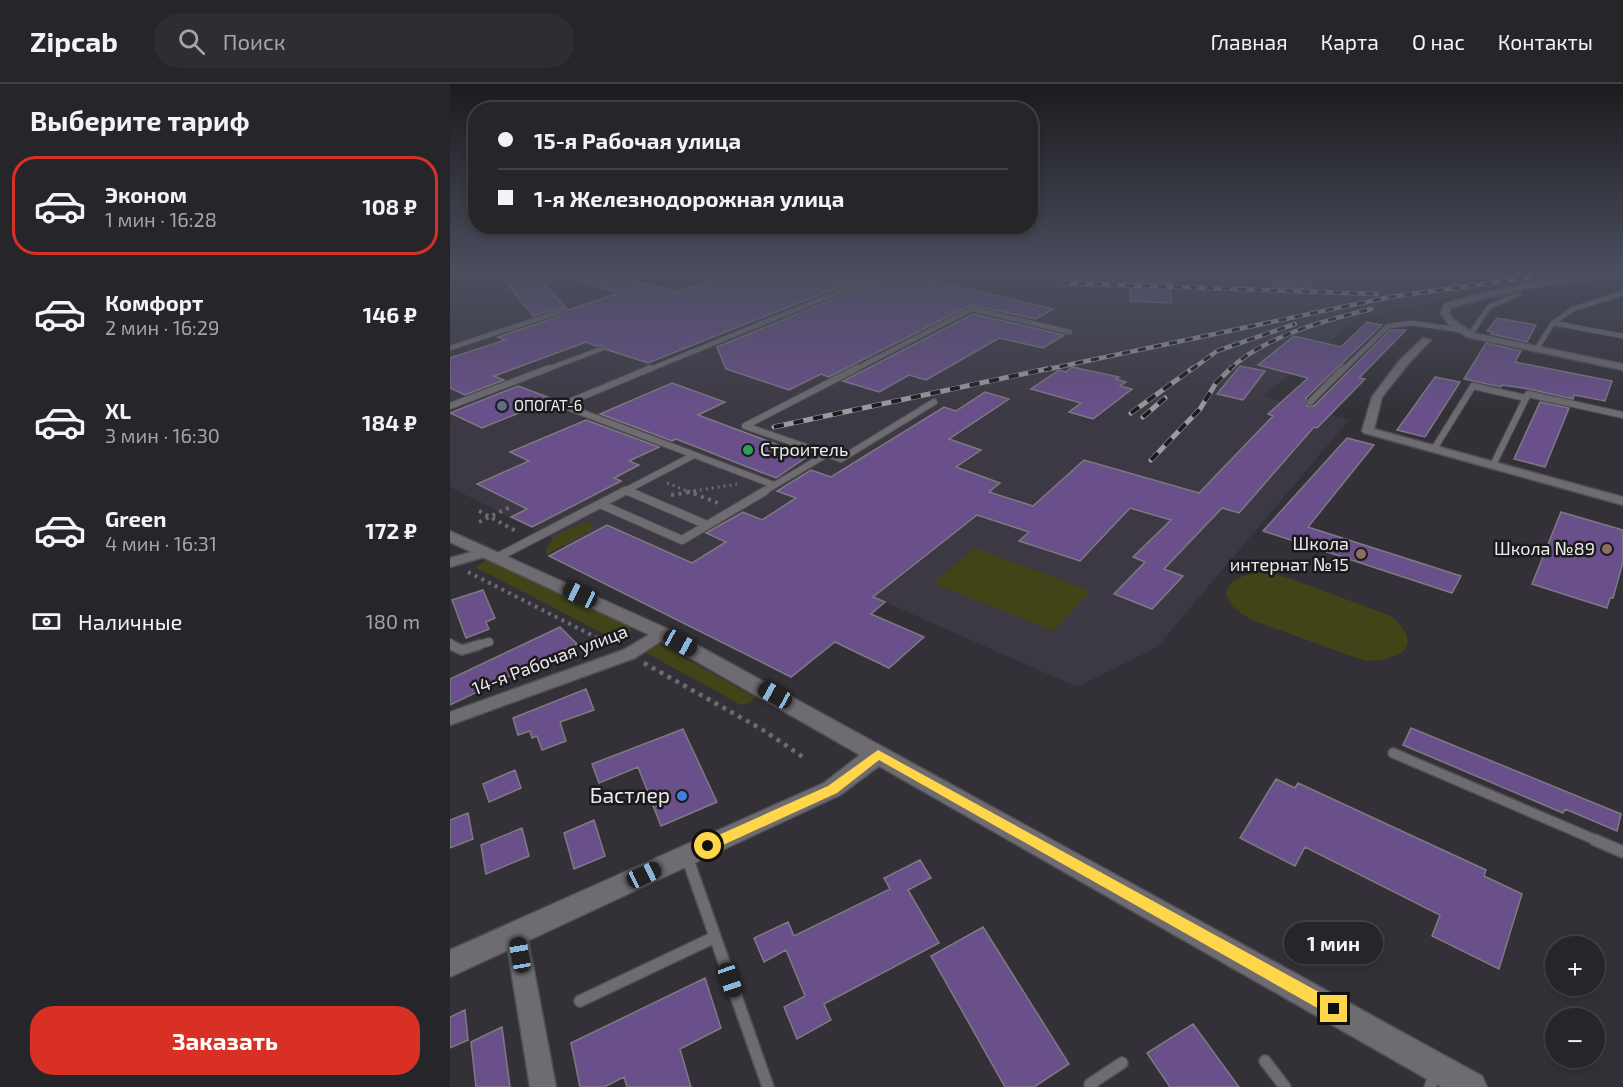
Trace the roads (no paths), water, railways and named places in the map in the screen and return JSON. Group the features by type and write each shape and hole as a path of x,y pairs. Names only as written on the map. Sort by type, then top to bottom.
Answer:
{"street":[{"path":"1449,320 1465,332 1536,350 1623,367"},
{"path":"1426,340 1404,362 1377,397 1368,431 1623,501"},
{"path":"450,536 661,633 878,754 1434,1077 1472,1087"},
{"path":"450,563 492,554"},
{"name":"14-я Рабочая улица","path":"450,719 628,654 661,633"},
{"path":"450,964 832,789 878,754"},
{"path":"516,933 543,1087"}],"lane":[{"path":"450,348 535,320"},
{"path":"770,320 561,405 774,485"},
{"path":"934,402 841,459 745,426 951,320"},
{"path":"1018,320 1070,332"},
{"path":"1310,402 1388,326 1412,323 1465,332 1477,320"},
{"path":"1536,350 1553,323 1558,320"},
{"path":"1553,323 1623,336"},
{"path":"450,406 602,349"},
{"path":"1434,449 1473,386 1526,398"},
{"path":"1493,465 1528,394 1623,415"},
{"path":"600,504 682,540 827,454"},
{"path":"492,554 532,539 694,455"},
{"path":"626,490 707,525"},
{"path":"450,643 462,650 489,642"},
{"path":"1393,753 1623,852"},
{"path":"687,856 768,1087"},
{"path":"579,1001 715,937"},
{"path":"1265,1062 1285,1087"},
{"path":"1092,1087 1090,1084 1122,1063"}],"railway":[{"path":"1044,370 1282,320"},
{"path":"1229,370 1243,358 1277,339 1331,320"},
{"path":"1191,370 1217,351 1295,324"},
{"path":"774,427 1051,368"},
{"path":"1131,413 1193,368"},
{"path":"1151,460 1200,409 1216,383 1229,370"},
{"path":"1143,417 1165,398"}],"place":[{"name":"ОПОГАТ-6","path":"502,406"},
{"name":"Строитель","path":"748,450"},
{"name":"Школа №89","path":"1607,549"},
{"name":"Школа интернат №15","path":"1361,554"},
{"name":"Бастлер","path":"682,796"}]}
